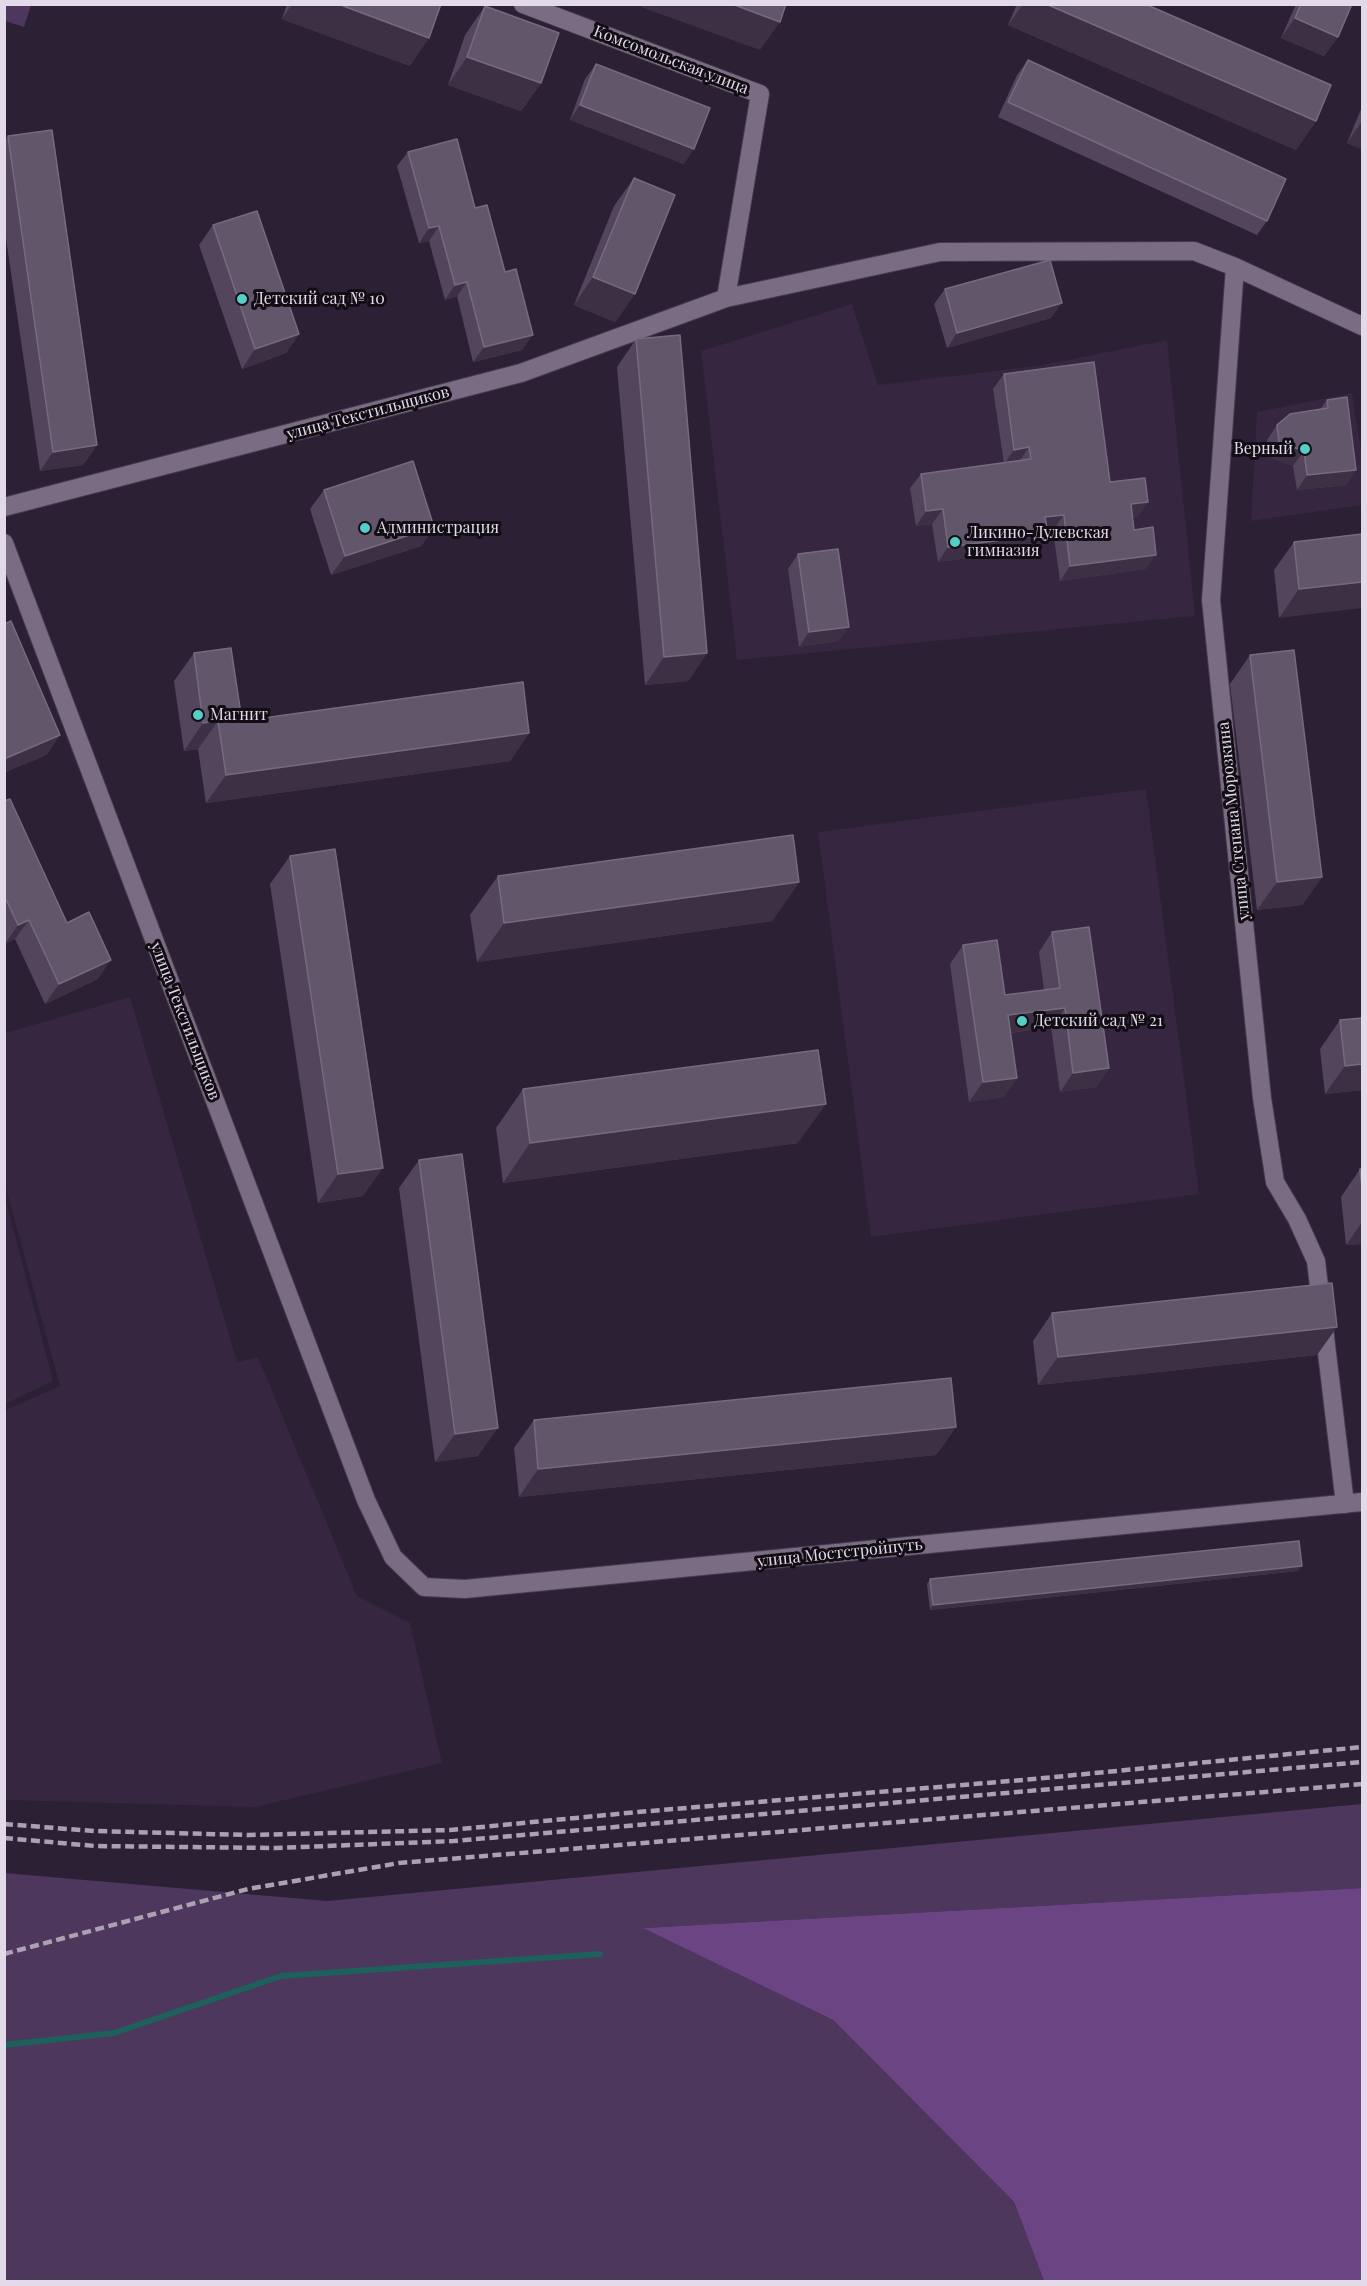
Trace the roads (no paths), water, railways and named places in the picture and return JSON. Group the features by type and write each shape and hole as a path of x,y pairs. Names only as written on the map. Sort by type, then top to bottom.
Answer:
{"street":[{"name":"Комсомольская улица","path":"524,4 760,94 726,298"},
{"name":"улица Текстильщиков","path":"4,507 522,373 726,298 940,252 1194,251 1235,267"},
{"path":"1235,267 1362,326"},
{"name":"улица Степана Морозкина","path":"1235,267 1211,600 1262,1098 1275,1182 1297,1219 1316,1261 1354,1503"},
{"name":"улица Текстильщиков","path":"4,543 366,1500"},
{"name":"улица Мостстройпуть","path":"366,1500 393,1557 424,1587 465,1589 1354,1503"}],"waterway":[{"path":"4,2045 114,2033 281,1976 600,1954"}],"railway":[{"path":"4,1824 94,1831 249,1835 450,1830 1034,1779 1362,1747"},
{"path":"4,1838 95,1846 276,1848 454,1841 1362,1762"},
{"path":"4,1954 248,1889 399,1863 1362,1784"}],"place":[{"name":"Детский сад № 10","path":"242,299"},
{"name":"Верный","path":"1305,449"},
{"name":"Администрация","path":"365,528"},
{"name":"Ликино-Дулевская гимназия","path":"955,542"},
{"name":"Магнит","path":"198,715"},
{"name":"Детский сад № 21","path":"1022,1021"}]}
